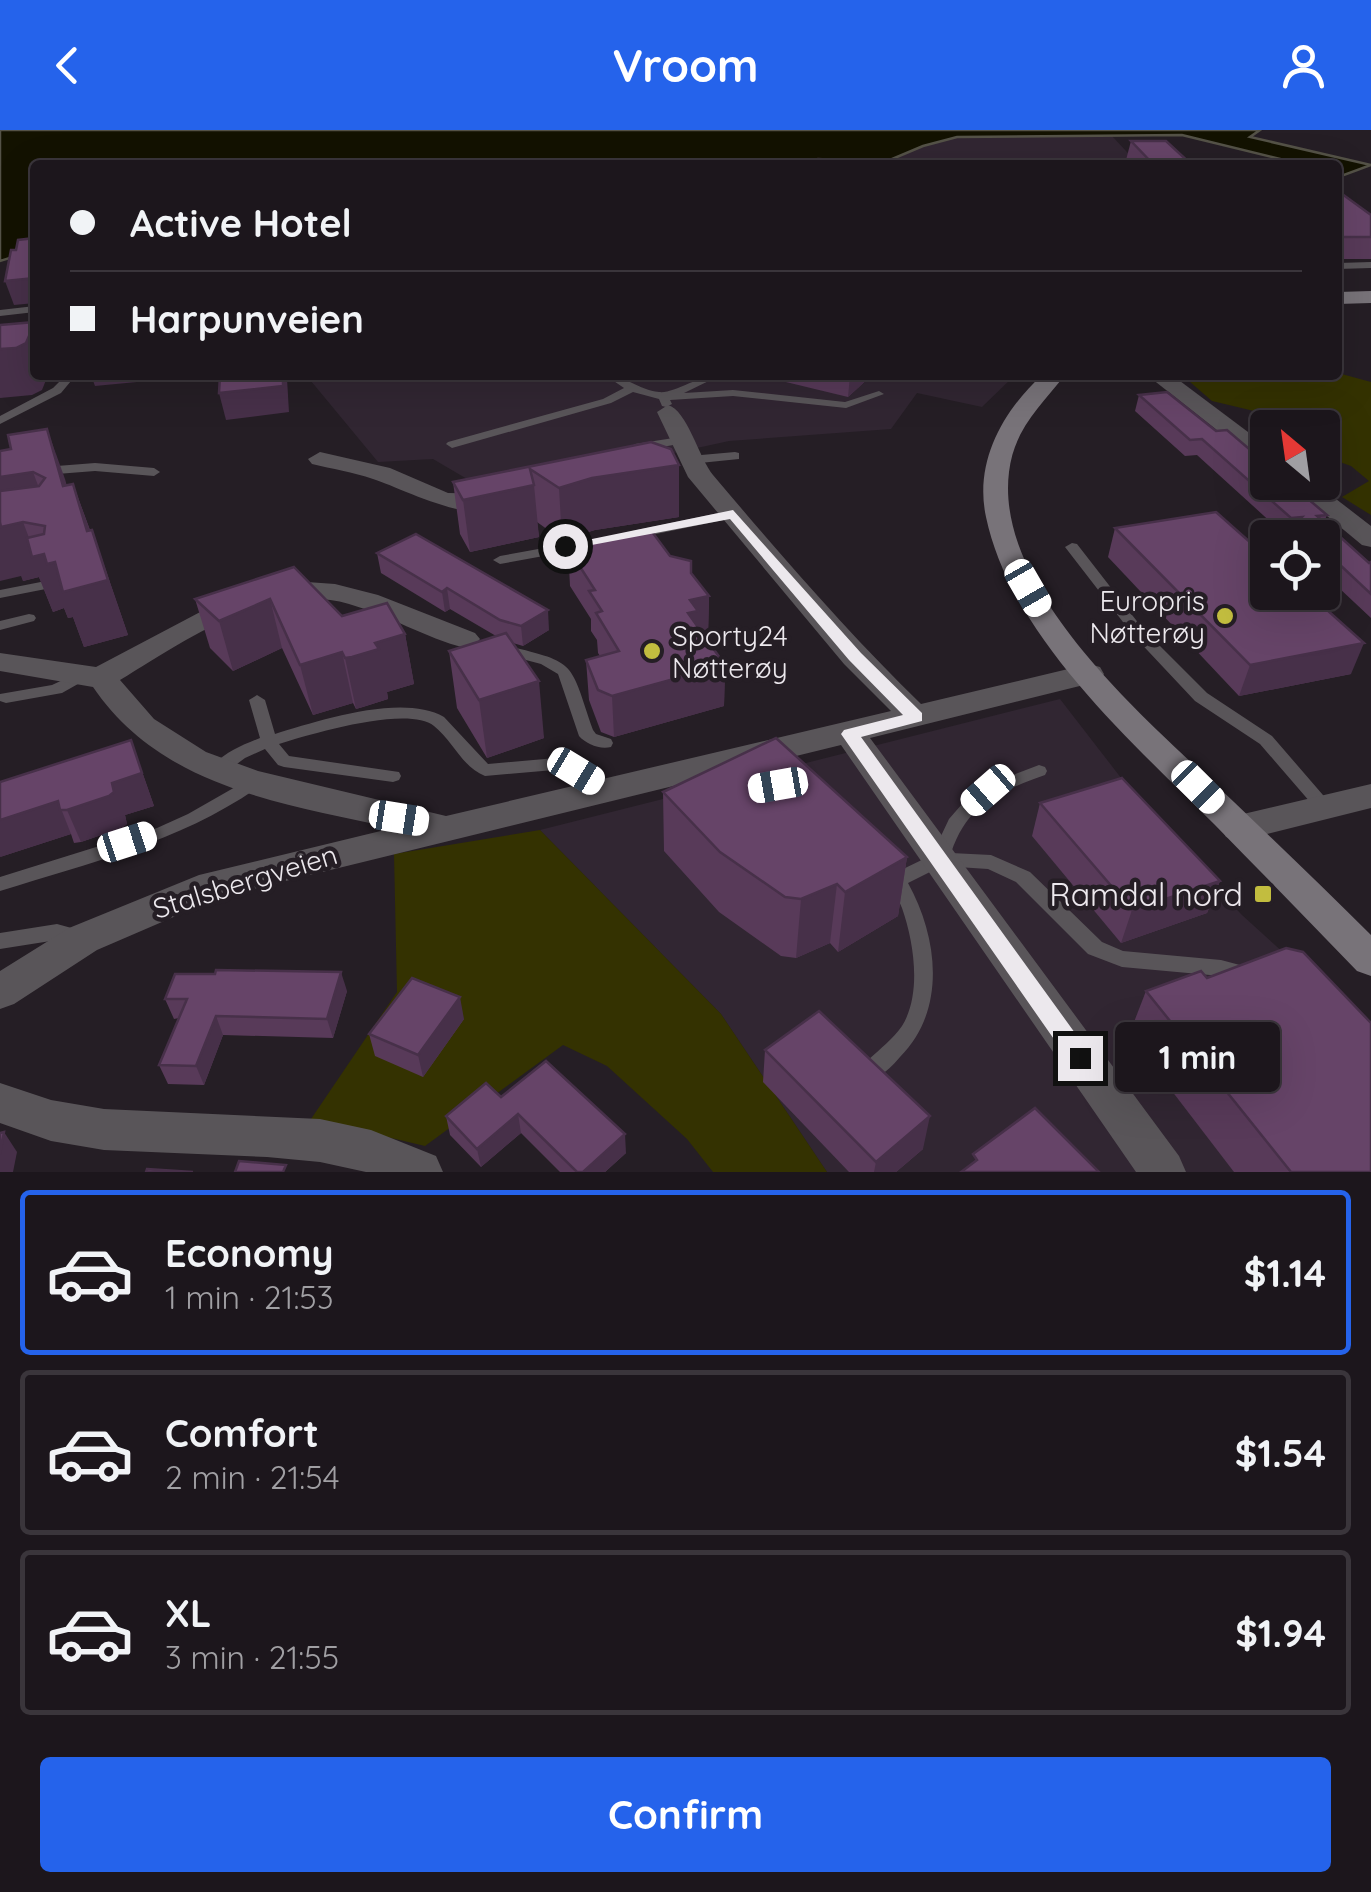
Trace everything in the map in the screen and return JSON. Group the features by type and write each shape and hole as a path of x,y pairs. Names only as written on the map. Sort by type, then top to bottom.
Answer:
{"main road":[{"path":"1342,298 1367,300"},
{"path":"1049,380 1026,402 1000,449 995,482 1006,544 1036,601 1090,674 1371,960"}],"street":[{"path":"1165,380 1250,445"},
{"path":"666,404 688,456 733,514 855,656 916,717"},
{"path":"660,471 688,456"},
{"path":"320,458 381,472 444,500 518,502"},
{"path":"1321,500 1371,539"},
{"path":"0,662 91,677 201,622 293,590 350,595 465,639"},
{"name":"Stalsbergveien","path":"0,992 83,939 212,886 606,789 696,778 850,734 1090,674"},
{"path":"91,677 120,707 188,758 216,771 251,784 449,826"},
{"path":"850,734 1163,1172"},
{"path":"1239,828 1371,796"},
{"path":"0,1103 51,1121 102,1131 328,1141 392,1156 420,1172"}],"lane":[{"path":"1342,266 1371,265"},
{"path":"0,313 30,310"},
{"path":"0,421 62,389 68,380"},
{"path":"618,380 666,404 732,393 846,404 878,394"},
{"path":"666,404 707,380"},
{"path":"452,444 622,396 632,388"},
{"path":"619,452 735,456"},
{"path":"30,474 96,467 154,472"},
{"path":"500,560 733,514"},
{"path":"1072,547 1138,632 1201,697 1266,740 1323,806"},
{"path":"0,594 56,583"},
{"path":"0,626 28,618"},
{"path":"465,639 562,666 570,675 585,732 606,743"},
{"path":"6,698 56,689 91,677"},
{"path":"256,700 276,754 297,766 393,776"},
{"path":"216,771 230,759 270,742 381,714 428,714 485,770 556,764 606,789"},
{"path":"940,860 949,828 964,811 988,790 1039,771"},
{"path":"0,884 158,832 230,801 251,784"},
{"path":"871,854 897,880 910,902 920,937 924,986 911,1030 876,1066"},
{"path":"897,880 940,860 991,862 1024,877 1096,948 1122,959 1220,968 1272,981"},
{"path":"0,941 57,932 83,939"}],"shaded area":[{"path":"0,130 1260,130 1250,137 1371,165 1344,175 1342,160 1284,160 1182,135 957,137 890,160 30,160 30,252 0,261"},
{"path":"1112,136 1134,160 890,160 957,137"},
{"path":"1342,374 1371,382 1371,515 1342,497 1369,481 1340,462 1340,410 1250,410 1212,401 1188,380 1342,380"},
{"path":"310,380 1010,380 982,407 917,393 891,429 729,441 491,493 433,459 378,462"},
{"path":"1060,699 1166,836 1242,915 1350,1013 1371,1172 827,1172 721,1014 540,830"},
{"path":"540,830 721,1014 827,1172 713,1172 687,1139 607,1066 563,1045 425,1146 311,1119 397,992 394,854"}],"building":[{"path":"1131,141 1166,141 1187,160 1149,160"},
{"path":"1342,194 1371,215 1371,237 1342,237"},
{"path":"30,239 30,278 5,281 11,250 16,250 18,240"},
{"path":"30,322 26,343 0,349 0,325"},
{"path":"220,380 283,380 283,386 219,393"},
{"path":"1167,392 1216,431 1227,430 1250,450 1250,482 1202,439 1190,440 1139,395"},
{"path":"47,429 63,486 73,484 108,580 63,592 55,562 47,564 44,554 32,557 27,538 44,534 45,526 23,522 1,527 0,522 0,491 39,486 45,478 33,472 0,477 0,451 11,449 8,435"},
{"path":"651,442 671,449 679,465 592,478 559,488 530,469 534,485 463,500 453,482"},
{"path":"1271,500 1309,500 1327,515 1317,516 1321,520 1291,518"},
{"path":"1216,512 1250,542 1250,610 1327,610 1364,643 1250,665 1115,528"},
{"path":"650,529 670,556 691,561 691,573 709,596 690,600 698,611 688,613 725,665 612,696 598,690 586,660 619,651 596,613 602,611 589,591 595,590 568,548"},
{"path":"416,534 548,610 521,626 500,620 447,588 442,592 377,553"},
{"path":"1340,537 1371,562 1371,594 1340,565"},
{"path":"294,567 342,616 387,603 405,634 375,643 379,649 352,657 345,658 342,652 300,665 270,599 219,621 195,599"},
{"path":"506,633 539,681 479,700 449,651"},
{"path":"776,738 907,857 845,892 837,884 801,899 785,897 720,852 663,792"},
{"path":"131,740 142,773 112,783 114,792 109,796 67,810 60,810 58,801 0,820 0,782"},
{"path":"1122,778 1220,881 1132,910 1040,803"},
{"path":"1286,948 1303,952 1371,1023 1371,1172 1291,1172 1146,991 1201,971 1207,978"},
{"path":"216,970 341,972 327,1019 216,1016 196,1066 159,1065 187,999 165,999 175,974 215,974"},
{"path":"412,978 460,997 418,1055 369,1034"},
{"path":"819,1011 930,1116 876,1162 765,1050"},
{"path":"546,1061 625,1134 583,1172 577,1172 518,1114 477,1149 446,1116 486,1083 501,1097"},
{"path":"1035,1108 1099,1172 961,1172 977,1160 973,1154"},
{"path":"239,1161 286,1165 283,1172 235,1172"},
{"path":"147,1169 193,1172 146,1172"}],"place":[{"name":"Europris Nøtterøy","path":"1225,616"},
{"name":"Sporty24 Nøtterøy","path":"652,651"},
{"name":"Ramdal nord","path":"1263,894"}],"route":[{"path":"565,546 592,544 733,514 855,656 916,717 850,734 1080,1058"}]}
